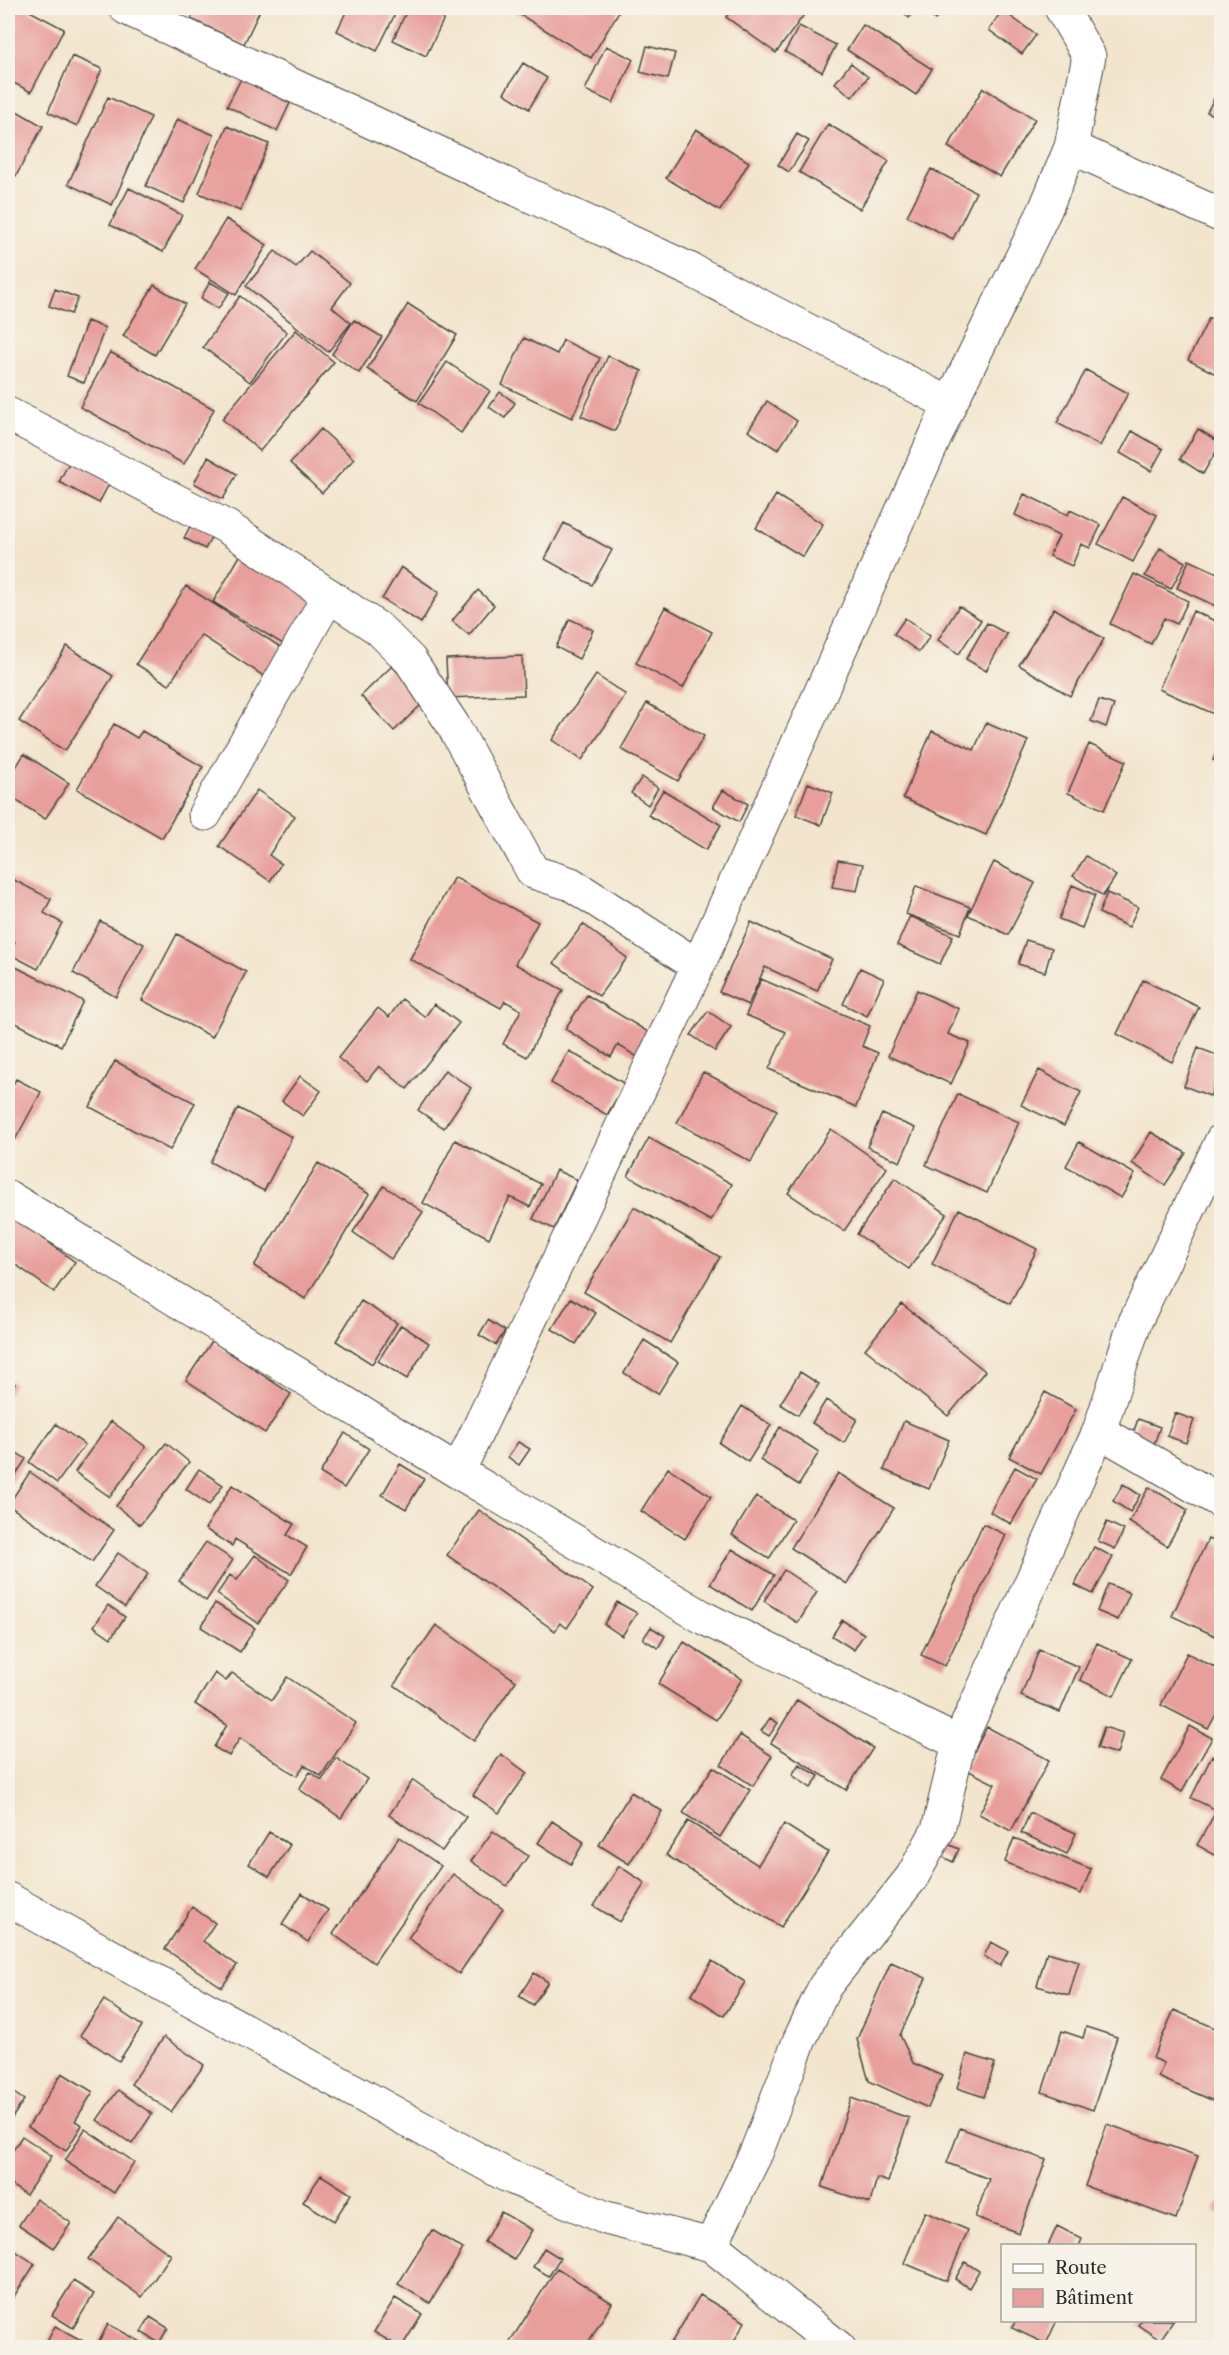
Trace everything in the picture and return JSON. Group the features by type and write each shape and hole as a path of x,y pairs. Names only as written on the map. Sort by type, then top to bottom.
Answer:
{"street":[{"path":"126,8 693,271 950,404"},
{"path":"458,1472 698,966 950,404 1045,210 1071,147 1089,56 1061,8"},
{"path":"1071,147 1221,216"},
{"path":"8,414 227,527 379,629 410,660 453,724 533,872 571,884 698,966"},
{"path":"205,814 330,595"},
{"path":"711,2245 756,2153 800,2039 825,1986 912,1877 938,1830 958,1743 1099,1431 1135,1322 1221,1140"},
{"path":"8,1197 458,1472 706,1618 958,1743"},
{"path":"1099,1431 1221,1502"},
{"path":"8,1899 402,2120 506,2175 606,2218 711,2245 838,2348"}],"building":[{"path":"8,8 24,8 64,29 31,92 8,80"},
{"path":"196,8 261,8 244,44 191,19"},
{"path":"348,8 398,8 377,51 337,31"},
{"path":"408,8 449,8 426,56 393,40"},
{"path":"509,8 621,8 591,58"},
{"path":"733,8 809,8 776,53 726,17"},
{"path":"899,8 918,8 909,18"},
{"path":"921,8 946,8 935,20"},
{"path":"1002,10 1036,35 1022,54 989,30"},
{"path":"863,25 932,69 916,95 847,50"},
{"path":"799,26 836,45 822,72 785,52"},
{"path":"606,46 633,59 613,103 585,90"},
{"path":"647,46 675,53 668,79 640,72"},
{"path":"72,56 102,69 77,126 48,112"},
{"path":"523,63 547,78 529,109 504,93"},
{"path":"851,63 868,77 852,97 835,83"},
{"path":"241,79 290,103 277,131 227,106"},
{"path":"1220,87 1222,88 1222,120 1207,112"},
{"path":"983,88 1035,119 1000,177 948,147"},
{"path":"108,97 151,117 112,205 68,184"},
{"path":"8,106 43,126 16,176 8,171"},
{"path":"177,119 214,135 184,203 146,186"},
{"path":"828,124 889,161 860,209 799,172"},
{"path":"227,126 269,144 240,211 199,193"},
{"path":"696,129 749,162 720,211 666,178"},
{"path":"797,134 809,141 789,172 778,165"},
{"path":"931,169 976,192 953,239 907,216"},
{"path":"129,188 182,215 163,252 110,225"},
{"path":"226,219 267,245 236,295 195,269"},
{"path":"275,251 296,267 310,251 350,283 332,307 351,323 328,352 246,286"},
{"path":"210,282 229,293 218,309 201,298"},
{"path":"154,285 185,304 155,355 123,336"},
{"path":"55,289 78,298 71,314 49,306"},
{"path":"240,296 287,332 250,382 203,347"},
{"path":"408,304 457,335 417,401 367,369"},
{"path":"1209,318 1222,324 1222,377 1188,360"},
{"path":"354,320 382,337 359,373 332,354"},
{"path":"87,321 105,328 84,383 67,376"},
{"path":"296,330 334,362 260,451 222,419"},
{"path":"524,338 557,354 563,340 600,358 572,418 502,385"},
{"path":"110,352 214,409 184,464 80,407"},
{"path":"608,356 642,371 615,431 581,416"},
{"path":"447,362 490,391 461,433 419,403"},
{"path":"1086,370 1128,393 1100,446 1057,423"},
{"path":"500,392 515,403 505,418 489,407"},
{"path":"767,401 797,421 778,450 748,431"},
{"path":"321,429 354,459 322,493 290,463"},
{"path":"1198,429 1221,443 1203,474 1180,459"},
{"path":"1132,431 1163,449 1151,471 1120,453"},
{"path":"72,457 112,478 99,503 59,482"},
{"path":"208,457 237,474 223,499 194,483"},
{"path":"1024,494 1068,515 1070,510 1101,525 1090,548 1081,544 1072,566 1049,556 1059,536 1015,515"},
{"path":"776,495 823,524 803,557 756,528"},
{"path":"1122,497 1157,515 1133,562 1098,544"},
{"path":"195,517 216,529 205,549 184,538"},
{"path":"564,523 612,550 592,585 545,559"},
{"path":"1160,548 1185,562 1171,589 1145,576"},
{"path":"241,554 321,602 293,650 213,602"},
{"path":"1189,560 1222,575 1222,609 1177,588"},
{"path":"401,567 439,592 421,623 382,599"},
{"path":"1134,574 1188,601 1177,624 1164,618 1151,644 1110,624"},
{"path":"186,586 282,648 265,677 201,635 169,685 136,664"},
{"path":"478,590 494,605 469,635 452,621"},
{"path":"959,606 981,620 959,654 938,640"},
{"path":"665,607 712,632 683,688 636,663"},
{"path":"1054,608 1104,639 1070,696 1019,665"},
{"path":"1193,611 1222,624 1222,697 1214,714 1159,689"},
{"path":"905,618 930,636 919,652 894,634"},
{"path":"570,619 593,630 579,659 556,647"},
{"path":"987,623 1007,634 986,671 966,659"},
{"path":"67,646 113,676 65,751 19,721"},
{"path":"522,656 524,695 448,698 446,659"},
{"path":"392,666 425,701 394,731 361,696"},
{"path":"596,675 626,695 582,760 552,740"},
{"path":"1099,700 1114,705 1106,727 1091,721"},
{"path":"647,703 704,736 678,781 621,749"},
{"path":"986,723 1028,741 986,835 903,798 932,731 974,750"},
{"path":"114,724 137,738 142,731 203,767 162,838 77,789"},
{"path":"1222,739 1222,763 1213,760"},
{"path":"1089,744 1126,761 1104,810 1068,793"},
{"path":"24,754 69,783 45,819 8,795 8,781"},
{"path":"642,777 658,788 648,805 631,793"},
{"path":"808,783 833,793 821,825 796,815"},
{"path":"257,790 295,816 269,855 281,864 270,881 219,846"},
{"path":"663,790 721,825 706,850 648,815"},
{"path":"723,790 748,804 739,822 713,807"},
{"path":"1086,856 1116,876 1103,896 1073,876"},
{"path":"838,860 863,864 857,891 832,887"},
{"path":"994,862 1035,883 1008,935 968,915"},
{"path":"8,877 51,899 44,913 62,923 38,969 9,954 15,942 8,938"},
{"path":"454,877 538,922 515,964 563,990 527,1057 503,1044 521,1010 505,1001 501,1008 410,959"},
{"path":"1072,885 1095,895 1082,928 1059,919"},
{"path":"916,886 970,907 960,934 906,914"},
{"path":"1107,893 1138,907 1129,927 1099,913"},
{"path":"910,916 953,936 940,964 897,945"},
{"path":"100,921 144,944 116,997 73,973"},
{"path":"751,922 832,959 817,991 765,967 748,1005 719,992"},
{"path":"583,924 627,958 599,996 554,963"},
{"path":"177,934 246,972 212,1037 142,1000"},
{"path":"1026,940 1052,948 1045,972 1018,964"},
{"path":"8,963 83,1001 61,1046 8,1019"},
{"path":"860,968 884,979 867,1016 843,1004"},
{"path":"761,979 870,1026 862,1046 878,1053 856,1107 769,1069 786,1032 746,1015"},
{"path":"1143,980 1199,1007 1172,1062 1117,1034"},
{"path":"917,990 959,1009 948,1034 970,1043 951,1084 888,1056"},
{"path":"587,995 653,1035 639,1058 618,1045 611,1057 565,1029"},
{"path":"402,999 425,1017 434,1004 459,1023 407,1089 379,1066 367,1081 338,1058 378,1008 389,1017"},
{"path":"708,1011 731,1027 715,1051 691,1035"},
{"path":"1198,1048 1222,1057 1222,1066 1210,1096 1184,1086"},
{"path":"569,1051 625,1084 607,1115 551,1083"},
{"path":"115,1061 195,1103 170,1150 90,1107"},
{"path":"445,1070 471,1088 444,1128 418,1110"},
{"path":"1039,1070 1081,1092 1064,1126 1021,1105"},
{"path":"703,1072 777,1110 751,1162 677,1123"},
{"path":"300,1076 321,1091 303,1116 282,1101"},
{"path":"16,1079 41,1092 15,1140 8,1136 8,1094"},
{"path":"958,1094 1019,1122 987,1193 926,1165"},
{"path":"238,1108 292,1137 264,1191 210,1162"},
{"path":"882,1114 915,1128 900,1162 867,1147"},
{"path":"831,1129 887,1168 844,1231 788,1193"},
{"path":"1151,1132 1186,1153 1165,1185 1132,1163"},
{"path":"649,1138 732,1184 711,1221 628,1176"},
{"path":"455,1140 541,1184 530,1207 510,1197 489,1238 423,1203"},
{"path":"1079,1142 1135,1174 1121,1198 1066,1166"},
{"path":"318,1163 369,1194 305,1299 254,1266"},
{"path":"556,1170 577,1180 554,1229 533,1219"},
{"path":"1222,1170 1222,1197 1211,1192"},
{"path":"895,1178 947,1214 909,1269 857,1234"},
{"path":"384,1186 423,1212 391,1259 353,1232"},
{"path":"634,1207 720,1257 670,1343 584,1292"},
{"path":"959,1209 1037,1249 1010,1304 932,1264"},
{"path":"8,1212 75,1262 54,1292 8,1259"},
{"path":"571,1298 596,1313 576,1344 552,1329"},
{"path":"361,1301 397,1323 372,1364 336,1341"},
{"path":"902,1304 985,1371 948,1416 865,1349"},
{"path":"488,1320 505,1331 496,1345 479,1335"},
{"path":"401,1325 429,1343 407,1379 378,1361"},
{"path":"644,1340 678,1362 658,1394 624,1373"},
{"path":"212,1341 291,1394 265,1433 186,1380"},
{"path":"800,1372 819,1384 798,1415 780,1404"},
{"path":"8,1379 15,1384 8,1395"},
{"path":"1045,1392 1076,1409 1041,1474 1009,1457"},
{"path":"826,1400 857,1419 844,1443 812,1423"},
{"path":"742,1406 771,1425 748,1462 719,1443"},
{"path":"1175,1413 1194,1420 1186,1443 1167,1436"},
{"path":"1138,1419 1160,1427 1152,1450 1130,1442"},
{"path":"111,1421 146,1447 110,1497 75,1472"},
{"path":"904,1421 949,1440 929,1489 884,1470"},
{"path":"56,1424 85,1445 57,1483 29,1462"},
{"path":"780,1427 819,1452 799,1485 760,1460"},
{"path":"345,1433 369,1449 344,1488 320,1473"},
{"path":"518,1442 530,1449 519,1465 508,1457"},
{"path":"166,1443 189,1462 140,1525 116,1506"},
{"path":"8,1447 26,1459 8,1487"},
{"path":"400,1464 424,1479 406,1509 382,1495"},
{"path":"1015,1467 1037,1479 1011,1524 990,1512"},
{"path":"668,1468 711,1496 685,1539 641,1511"},
{"path":"199,1469 223,1485 209,1505 186,1489"},
{"path":"30,1472 114,1530 92,1562 8,1505"},
{"path":"838,1473 894,1508 847,1584 791,1548"},
{"path":"1123,1484 1140,1495 1130,1512 1113,1501"},
{"path":"232,1485 294,1524 287,1535 307,1547 291,1574 235,1539 232,1546 205,1529"},
{"path":"1149,1487 1188,1510 1167,1546 1129,1522"},
{"path":"756,1496 793,1520 769,1559 732,1535"},
{"path":"479,1510 593,1590 567,1628 560,1623 555,1631 447,1555"},
{"path":"1107,1522 1124,1530 1115,1549 1098,1541"},
{"path":"983,1524 1006,1535 945,1666 921,1655"},
{"path":"1208,1539 1222,1545 1222,1639 1172,1616"},
{"path":"206,1542 233,1560 206,1601 179,1581"},
{"path":"1094,1547 1113,1557 1093,1594 1075,1585"},
{"path":"732,1549 774,1575 752,1611 710,1584"},
{"path":"118,1553 148,1574 125,1607 95,1586"},
{"path":"255,1555 289,1580 258,1623 217,1594 230,1575 237,1580"},
{"path":"784,1570 817,1592 798,1623 764,1601"},
{"path":"1108,1584 1130,1593 1118,1620 1097,1611"},
{"path":"617,1602 637,1613 622,1636 604,1624"},
{"path":"215,1603 255,1628 240,1652 201,1627"},
{"path":"108,1605 125,1617 111,1638 94,1626"},
{"path":"842,1620 864,1634 854,1650 832,1636"},
{"path":"436,1625 516,1681 474,1741 394,1685"},
{"path":"651,1627 665,1636 658,1648 643,1639"},
{"path":"684,1642 742,1679 716,1720 658,1684"},
{"path":"1097,1643 1132,1659 1114,1696 1080,1680"},
{"path":"1039,1650 1079,1667 1060,1712 1021,1696"},
{"path":"1187,1653 1222,1671 1222,1703 1208,1729 1161,1705"},
{"path":"215,1673 226,1681 232,1673 272,1700 287,1677 356,1723 321,1776 304,1765 297,1776 240,1738 229,1756 214,1747 227,1725 195,1704"},
{"path":"797,1700 873,1748 846,1790 771,1743"},
{"path":"770,1718 778,1723 769,1736 761,1731"},
{"path":"1190,1726 1212,1738 1182,1792 1161,1780"},
{"path":"987,1727 1049,1760 1011,1831 979,1814 995,1784 965,1769"},
{"path":"1104,1727 1123,1733 1117,1754 1097,1748"},
{"path":"740,1735 772,1756 753,1786 721,1765"},
{"path":"501,1754 527,1773 499,1813 473,1795"},
{"path":"1212,1756 1222,1761 1222,1859 1197,1845 1217,1810 1191,1798"},
{"path":"336,1758 367,1779 341,1818 299,1789 310,1772 322,1780"},
{"path":"799,1764 819,1776 811,1788 792,1775"},
{"path":"713,1767 750,1790 720,1837 683,1813"},
{"path":"413,1780 466,1817 442,1851 389,1815"},
{"path":"631,1792 662,1811 629,1864 599,1845"},
{"path":"1030,1813 1076,1833 1067,1854 1021,1833"},
{"path":"552,1821 584,1842 571,1864 538,1843"},
{"path":"688,1821 758,1865 784,1824 828,1852 781,1927 666,1855"},
{"path":"493,1831 528,1856 507,1886 471,1861"},
{"path":"269,1832 290,1845 269,1877 249,1864"},
{"path":"399,1837 441,1866 374,1963 333,1934"},
{"path":"1014,1838 1091,1869 1081,1894 1005,1862"},
{"path":"941,1841 959,1849 953,1862 935,1853"},
{"path":"619,1866 645,1883 620,1922 594,1906"},
{"path":"453,1874 503,1909 459,1974 408,1938"},
{"path":"302,1893 328,1910 308,1942 282,1924"},
{"path":"192,1907 215,1923 203,1941 237,1965 222,1987 165,1949"},
{"path":"991,1942 1008,1951 1000,1966 984,1956"},
{"path":"1047,1952 1079,1961 1069,1995 1037,1986"},
{"path":"712,1961 745,1982 724,2016 691,1995"},
{"path":"891,1962 926,1978 900,2035 913,2063 942,2076 928,2108 869,2081 857,2039"},
{"path":"534,1973 548,1982 533,2005 519,1996"},
{"path":"104,2000 142,2026 119,2061 80,2035"},
{"path":"1174,2010 1222,2031 1222,2084 1214,2101 1158,2077 1164,2063 1153,2058"},
{"path":"1086,2027 1117,2037 1093,2110 1042,2092 1062,2031 1083,2038"},
{"path":"164,2037 204,2065 171,2112 131,2084"},
{"path":"967,2054 995,2063 984,2097 957,2088"},
{"path":"62,2073 93,2092 75,2121 82,2125 66,2151 28,2127"},
{"path":"8,2089 24,2100 8,2124"},
{"path":"118,2090 152,2114 132,2144 97,2120"},
{"path":"851,2098 909,2118 888,2182 877,2178 870,2203 822,2187"},
{"path":"1107,2124 1198,2156 1176,2219 1085,2186"},
{"path":"960,2128 1046,2160 1019,2233 975,2217 989,2179 947,2163"},
{"path":"85,2129 134,2162 114,2193 65,2161"},
{"path":"22,2136 52,2156 26,2195 8,2183 8,2158"},
{"path":"321,2175 351,2194 334,2221 303,2202"},
{"path":"36,2199 71,2223 54,2248 19,2225"},
{"path":"1222,2199 1222,2215 1214,2211"},
{"path":"501,2212 532,2230 514,2260 484,2242"},
{"path":"925,2212 968,2230 947,2281 904,2263"},
{"path":"118,2217 171,2255 142,2297 88,2259"},
{"path":"1057,2226 1082,2239 1080,2244 1049,2244"},
{"path":"432,2230 463,2249 430,2303 398,2284"},
{"path":"8,2246 35,2264 11,2301 8,2299"},
{"path":"544,2248 560,2258 549,2276 533,2267"},
{"path":"965,2262 979,2271 969,2288 955,2279"},
{"path":"557,2268 612,2303 585,2348 506,2348"},
{"path":"73,2281 94,2294 73,2328 52,2315"},
{"path":"700,2295 745,2322 730,2348 679,2348 671,2343"},
{"path":"395,2298 422,2314 401,2348 374,2332"},
{"path":"150,2317 168,2328 159,2343 141,2332"},
{"path":"1015,2322 1056,2322 1046,2344 1012,2328"},
{"path":"1140,2322 1173,2322 1160,2340 1138,2325"},
{"path":"108,2324 145,2344 143,2348 96,2348"},
{"path":"55,2326 96,2348 44,2348"}]}
